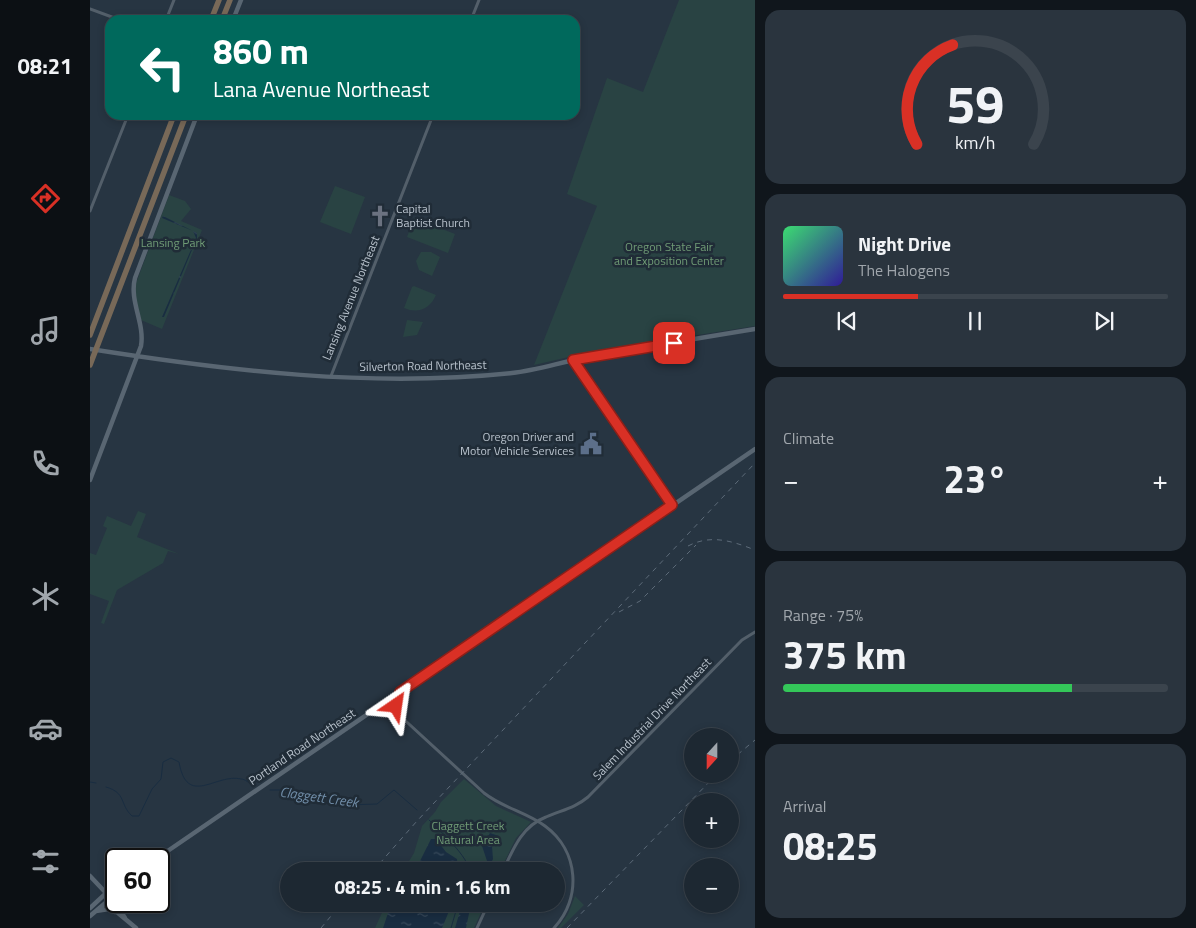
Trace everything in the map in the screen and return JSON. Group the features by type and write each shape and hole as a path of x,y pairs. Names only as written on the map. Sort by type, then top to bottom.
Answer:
{"highway":[{"path":"213,15 218,0"},
{"path":"224,15 230,0"},
{"path":"90,335 172,120"},
{"path":"90,363 184,120"}],"main road":[{"path":"235,15 241,0"},
{"path":"90,480 138,357 142,331 134,299 135,278 195,120"},
{"name":"Silverton Road Northeast","path":"90,349 205,366 331,376 473,376 527,371 573,360 755,330"},
{"name":"Portland Road Northeast","path":"170,849 755,448"},
{"path":"399,715 396,705 400,692"},
{"path":"90,876 105,892"},
{"path":"90,908 105,894"},
{"path":"90,916 105,903"},
{"path":"95,912 105,910"},
{"path":"118,913 136,928"},
{"path":"122,913 125,918"}],"street":[{"path":"168,15 174,0"},
{"path":"473,15 479,0"},
{"path":"90,9 106,15"},
{"path":"90,211 126,120"},
{"name":"Lansing Avenue Northeast","path":"331,376 431,120"},
{"path":"573,360 672,505"},
{"name":"Salem Industrial Drive Northeast","path":"507,862 517,841 526,830 542,818 577,806 588,797 742,640 755,632"},
{"path":"385,702 494,800 546,827 564,846 574,875 571,901 564,916 554,928"},
{"path":"477,928 484,912"}],"green space":[{"name":"Oregon State Fair and Exposition Center","path":"679,0 755,0 755,326 595,351 534,365 597,206 567,194 607,78 643,92"},
{"path":"335,186 365,197 351,234 320,222"},
{"name":"Lansing Park","path":"169,195 185,201 191,209 181,221 202,230 162,329 141,320 136,303 135,286"},
{"path":"414,218 455,234 448,253 407,237"},
{"path":"421,252 431,252 440,257 432,276 419,270 416,261"},
{"path":"414,286 436,295 430,304 423,309 409,310 404,308"},
{"path":"407,320 423,322 417,335 403,337"},
{"path":"138,511 146,514 137,537 179,554 168,551 163,563 117,590 104,624 101,623 109,601 90,594 90,553 96,555 107,528 103,526 107,516 131,526"},
{"name":"Claggett Creek Natural Area","path":"464,779 496,806 531,822 516,838 504,862 408,862 414,853 422,826 435,812 441,802"},
{"path":"575,896 584,905 561,928 558,928 568,914"},
{"path":"382,912 481,912 474,928 375,928"}],"water":[{"path":"163,216 193,231 162,218"},
{"path":"193,231 197,233 197,238 164,317 162,317 196,238"},
{"path":"490,833 499,836 492,846 492,862 487,862 482,846"},
{"path":"431,839 436,839 446,852 457,859 457,862 420,862"},
{"path":"388,912 449,912 442,928 383,928"},
{"path":"460,912 469,912 466,928 455,928"}],"waterway":[{"name":"Claggett Creek","path":"106,787 117,792 132,816 139,816 152,789 161,779 163,762 171,758 179,762 183,776 189,783 196,786 204,786 231,778 242,779 252,785"},
{"name":"Claggett Creek","path":"90,782 96,783"},
{"name":"Claggett Creek","path":"270,790 281,790 330,804 347,805 377,804 394,790 417,810"},
{"name":"Claggett Creek","path":"429,820 466,862"},
{"name":"Claggett Creek","path":"451,928 456,912"}],"railway":[{"path":"381,862 417,821 755,463"},
{"path":"688,546 705,540 722,540 755,550"},
{"path":"619,612 640,601 696,545"},
{"path":"739,753 755,740"},
{"path":"567,928 708,783"},
{"path":"321,928 334,912"}],"place":[{"name":"Capital Baptist Church","path":"380,216"},
{"name":"Oregon Driver and Motor Vehicle Services","path":"591,444"}],"route":[{"path":"396,706 400,692 672,505 573,360 674,343"}]}
